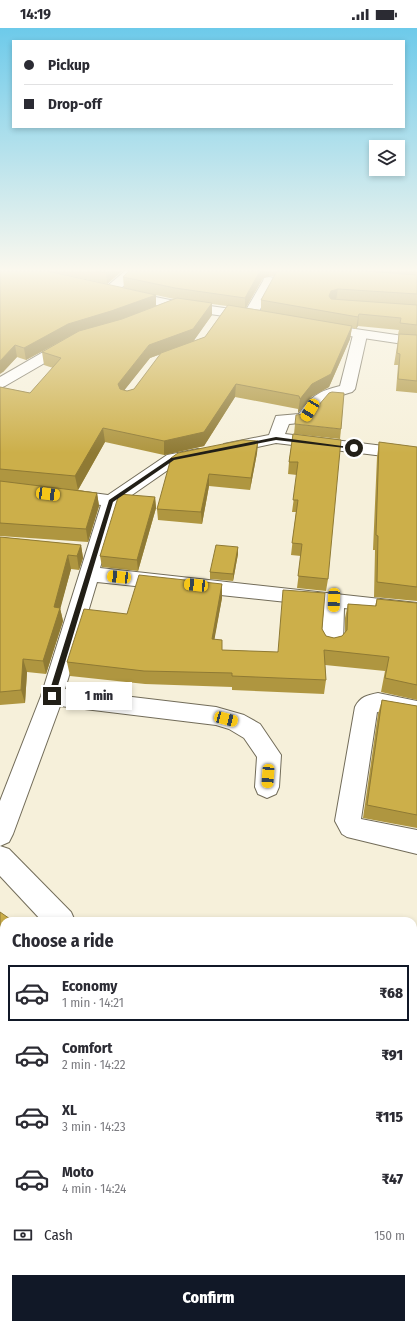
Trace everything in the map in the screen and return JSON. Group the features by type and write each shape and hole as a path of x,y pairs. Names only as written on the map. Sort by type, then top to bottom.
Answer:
{"street":[{"path":"354,332 360,334 417,342"},
{"path":"276,438 282,419 304,419 315,400 333,392 347,389 360,334"},
{"path":"0,383 74,340 82,338"},
{"path":"0,834 52,696 89,574 87,550 111,501 172,459 276,438 417,455"},
{"path":"48,494 111,501"},
{"path":"89,574 417,610"},
{"path":"332,643 334,600"},
{"path":"52,696 216,716 236,722 252,731 269,755 267,787"},
{"path":"417,710 378,702 372,703 366,708 348,821 351,826 356,829 417,842"},
{"path":"0,858 58,917"}],"building":[{"path":"0,332 54,332 24,348 15,345 0,361"},
{"path":"78,332 186,332 149,345 118,384 120,389 127,391 134,389 161,353 205,337 209,332 350,332 331,374 312,384 300,399 299,396 236,384 204,432 164,441 103,428 75,476 0,469 0,387 30,393 61,358 42,352"},
{"path":"399,334 417,335 417,381 398,379 400,354 397,353"},
{"path":"329,393 344,393 341,429 295,424 296,415 312,413"},
{"path":"293,434 341,440 328,579 298,576 302,544 292,543 298,500 293,500 298,462 289,462"},
{"path":"243,440 258,441 251,478 209,474 201,512 157,509 171,458 178,453"},
{"path":"379,442 417,447 417,587 377,582 378,536 376,535"},
{"path":"0,481 97,493 86,529 0,523"},
{"path":"119,494 155,497 137,560 100,556"},
{"path":"0,537 81,545 77,556 68,555 54,607 60,608 43,661 23,659 21,690 0,692"},
{"path":"216,545 238,547 233,574 210,572"},
{"path":"139,575 222,584 212,639 222,640 222,650 278,652 283,590 325,593 322,629 326,636 334,638 342,636 347,630 348,604 376,606 377,599 417,603 417,685 385,678 389,657 324,650 326,680 232,676 232,673 144,671 67,662 84,609 127,614"},
{"path":"382,700 417,706 417,815 367,805"},
{"path":"0,912 7,917 0,917"}],"route":[{"path":"52,696 111,501 172,459 276,438 354,448"}]}
